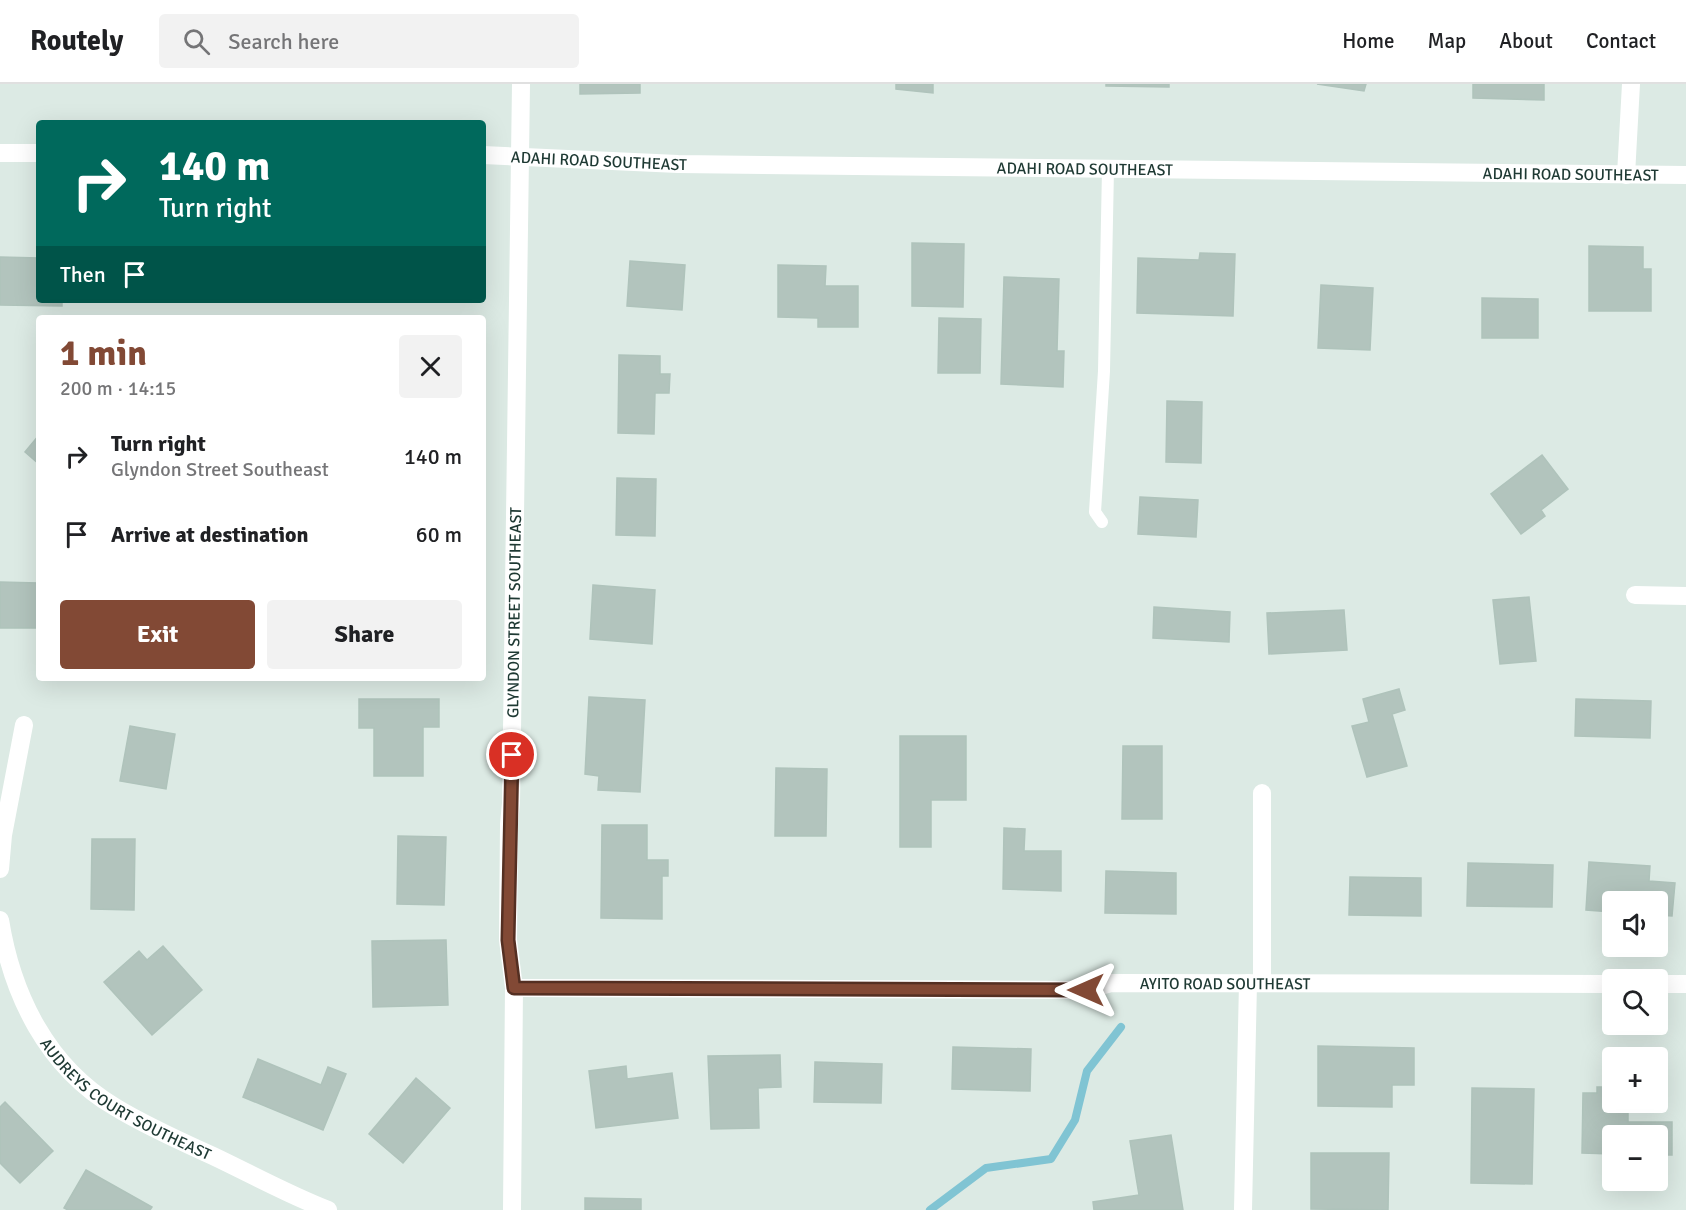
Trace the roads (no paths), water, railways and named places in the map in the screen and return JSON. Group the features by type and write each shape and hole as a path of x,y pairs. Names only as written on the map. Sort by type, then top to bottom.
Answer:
{"street":[{"name":"GLYNDON STREET SOUTHEAST","path":"512,1210 514,988 508,940 520,84"},
{"path":"1626,175 1631,84"},
{"path":"0,153 36,153"},
{"name":"ADAHI ROAD SOUTHEAST","path":"486,155 678,164 1686,175"},
{"path":"1635,595 1686,596"},
{"path":"0,869 3,835 24,725"},
{"path":"1243,1210 1262,793"},
{"name":"AUDREYS COURT SOUTHEAST","path":"0,920 5,950 21,999 32,1021 53,1052 83,1084 114,1107 328,1210"},
{"name":"AYITO ROAD SOUTHEAST","path":"514,988 1086,990 1111,983 1602,984"},
{"path":"1668,984 1686,984"}],"lane":[{"path":"1102,522 1095,512 1104,371 1108,169"}],"waterway":[{"path":"930,1210 986,1168 1051,1159 1075,1120 1087,1071 1121,1027"}]}
